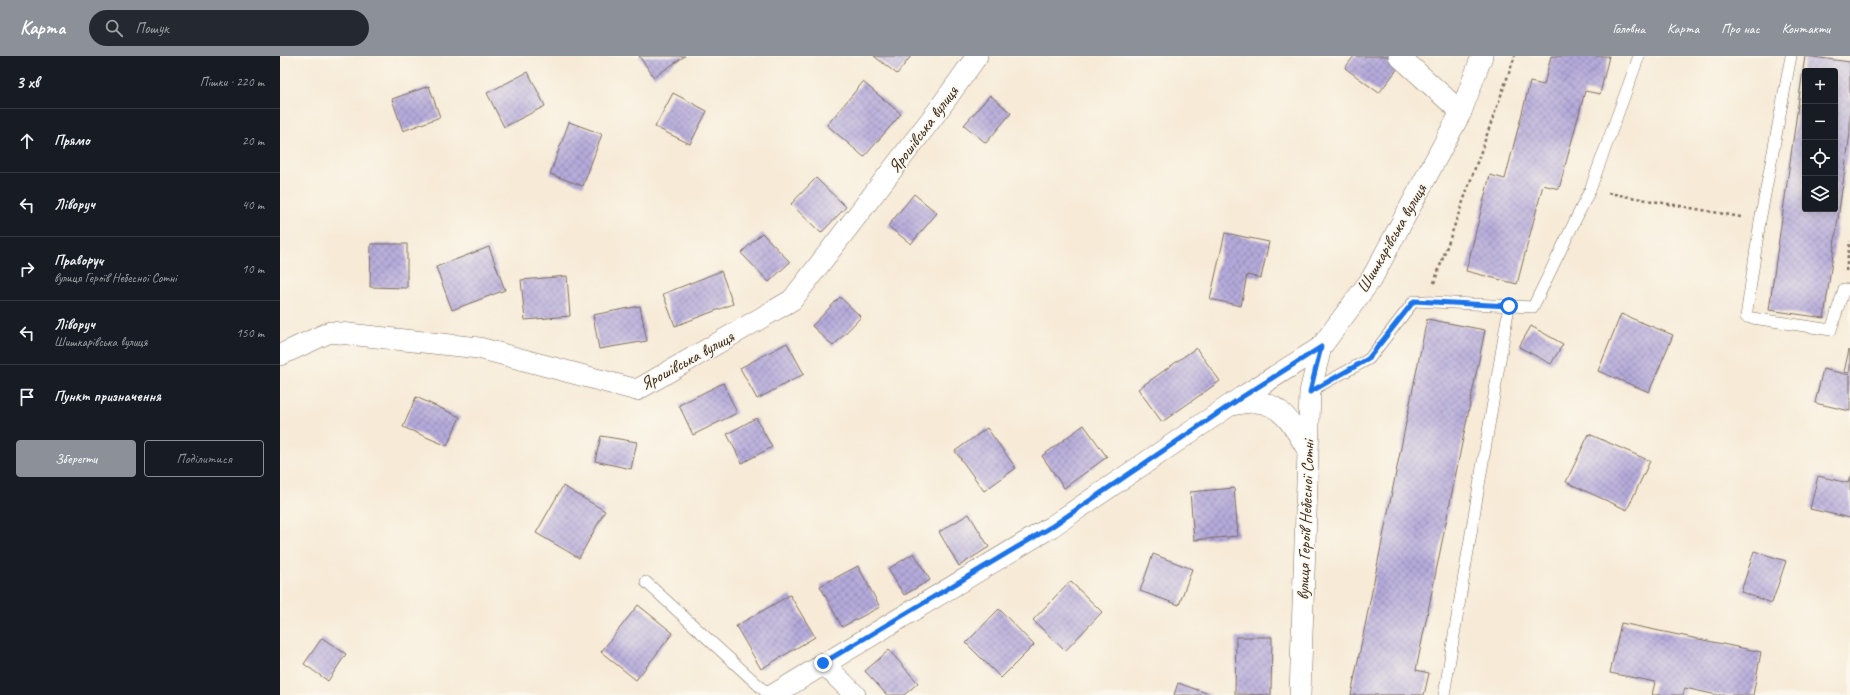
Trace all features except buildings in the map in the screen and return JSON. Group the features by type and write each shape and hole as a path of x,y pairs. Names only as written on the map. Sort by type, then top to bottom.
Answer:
{"street":[{"name":"Ярошівська вулиця","path":"280,355 330,332 479,348 636,390 792,300 977,56"},
{"path":"1399,56 1461,112"},
{"name":"Шишкарівська вулиця","path":"773,695 823,663 1051,527 1231,405 1321,347 1372,278 1461,112 1482,56"},
{"name":"вулиця Героїв Небесної Сотні","path":"1300,695 1310,392 1321,347"},
{"path":"1231,405 1254,402 1270,406 1284,414 1293,425 1307,449"},
{"path":"823,663 855,695"}],"lane":[{"path":"1310,392 1368,359 1414,301 1533,307 1590,190 1639,56"},
{"path":"1792,56 1760,221 1746,317 1831,330 1847,290"},
{"path":"1444,695 1509,306"},
{"path":"646,582 769,695"}],"path":[{"path":"1427,301 1515,56"},
{"path":"1614,194 1760,221"},
{"path":"1847,290 1850,241"}],"route":[{"path":"823,663 1051,527 1242,397 1321,347 1310,392 1368,359 1414,301 1509,306"}]}
